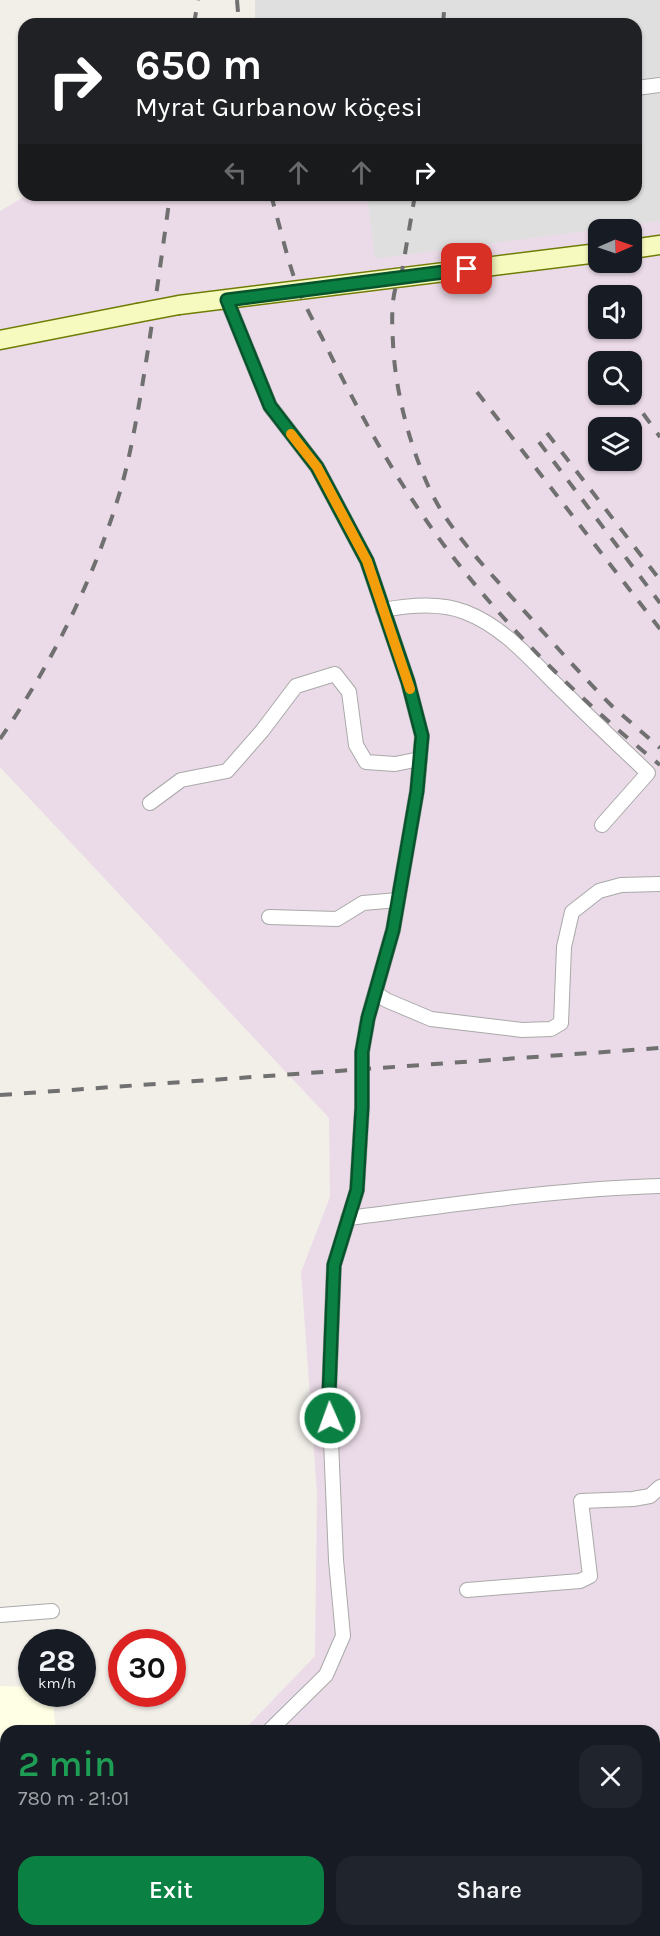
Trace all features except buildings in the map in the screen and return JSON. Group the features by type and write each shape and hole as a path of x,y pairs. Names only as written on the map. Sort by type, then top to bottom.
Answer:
{"street":[{"path":"642,87 660,85"},
{"path":"642,248 660,246"},
{"path":"0,340 179,305 588,254"},
{"path":"227,300 270,406 317,467 367,561 408,682 422,736 417,791 393,930 368,1018 362,1052 362,1107 357,1190 334,1265 329,1394 336,1560 343,1636 326,1675 275,1725"},
{"path":"383,610 413,606 440,606 463,611 491,623 648,773 602,825"},
{"path":"150,803 181,780 227,771 262,731 296,686 334,674 349,692 356,745 366,762 395,764 420,759"},
{"path":"376,993 386,1000 431,1019 522,1030 551,1029 561,1023 564,947 572,912 599,891 621,885 660,884"},
{"path":"269,917 337,919 363,903 398,900"},
{"path":"348,1218 529,1196 620,1187 660,1186"},
{"path":"467,1590 580,1581 590,1576 581,1501 650,1496 660,1487"},
{"path":"0,1616 52,1611"}],"shaded area":[{"path":"255,0 660,0 660,723 301,201 642,201 642,18 255,18"},
{"path":"18,200 368,201 375,259 588,231 588,273 642,273 642,223 660,221 660,1725 249,1725 315,1656 317,1493 301,1272 330,1197 329,1118 0,767 0,211"},
{"path":"0,1686 18,1687 18,1707 53,1707 55,1725 0,1725"}],"railway":[{"path":"195,18 198,0"},
{"path":"237,0 238,18"},
{"path":"444,18 445,0"},
{"path":"0,739 19,711 69,622 109,527 129,457 141,393 169,201"},
{"path":"273,201 299,291 372,434 435,533 500,614 550,667 660,765"},
{"path":"414,201 401,277 393,299 392,327 394,362 401,401 411,441 425,479 441,511 483,565 612,706 660,748"},
{"path":"477,392 660,629"},
{"path":"637,405 660,437"},
{"path":"547,433 660,580"},
{"path":"539,442 660,603"},
{"path":"0,1095 660,1048"}],"slow traffic":[{"path":"291,434 317,467 367,561 410,689"}],"route":[{"path":"330,1418 334,1265 357,1190 362,1107 362,1052 368,1018 393,930 417,791 422,736 408,682 367,561 317,467 270,406 227,300 467,269"}]}
